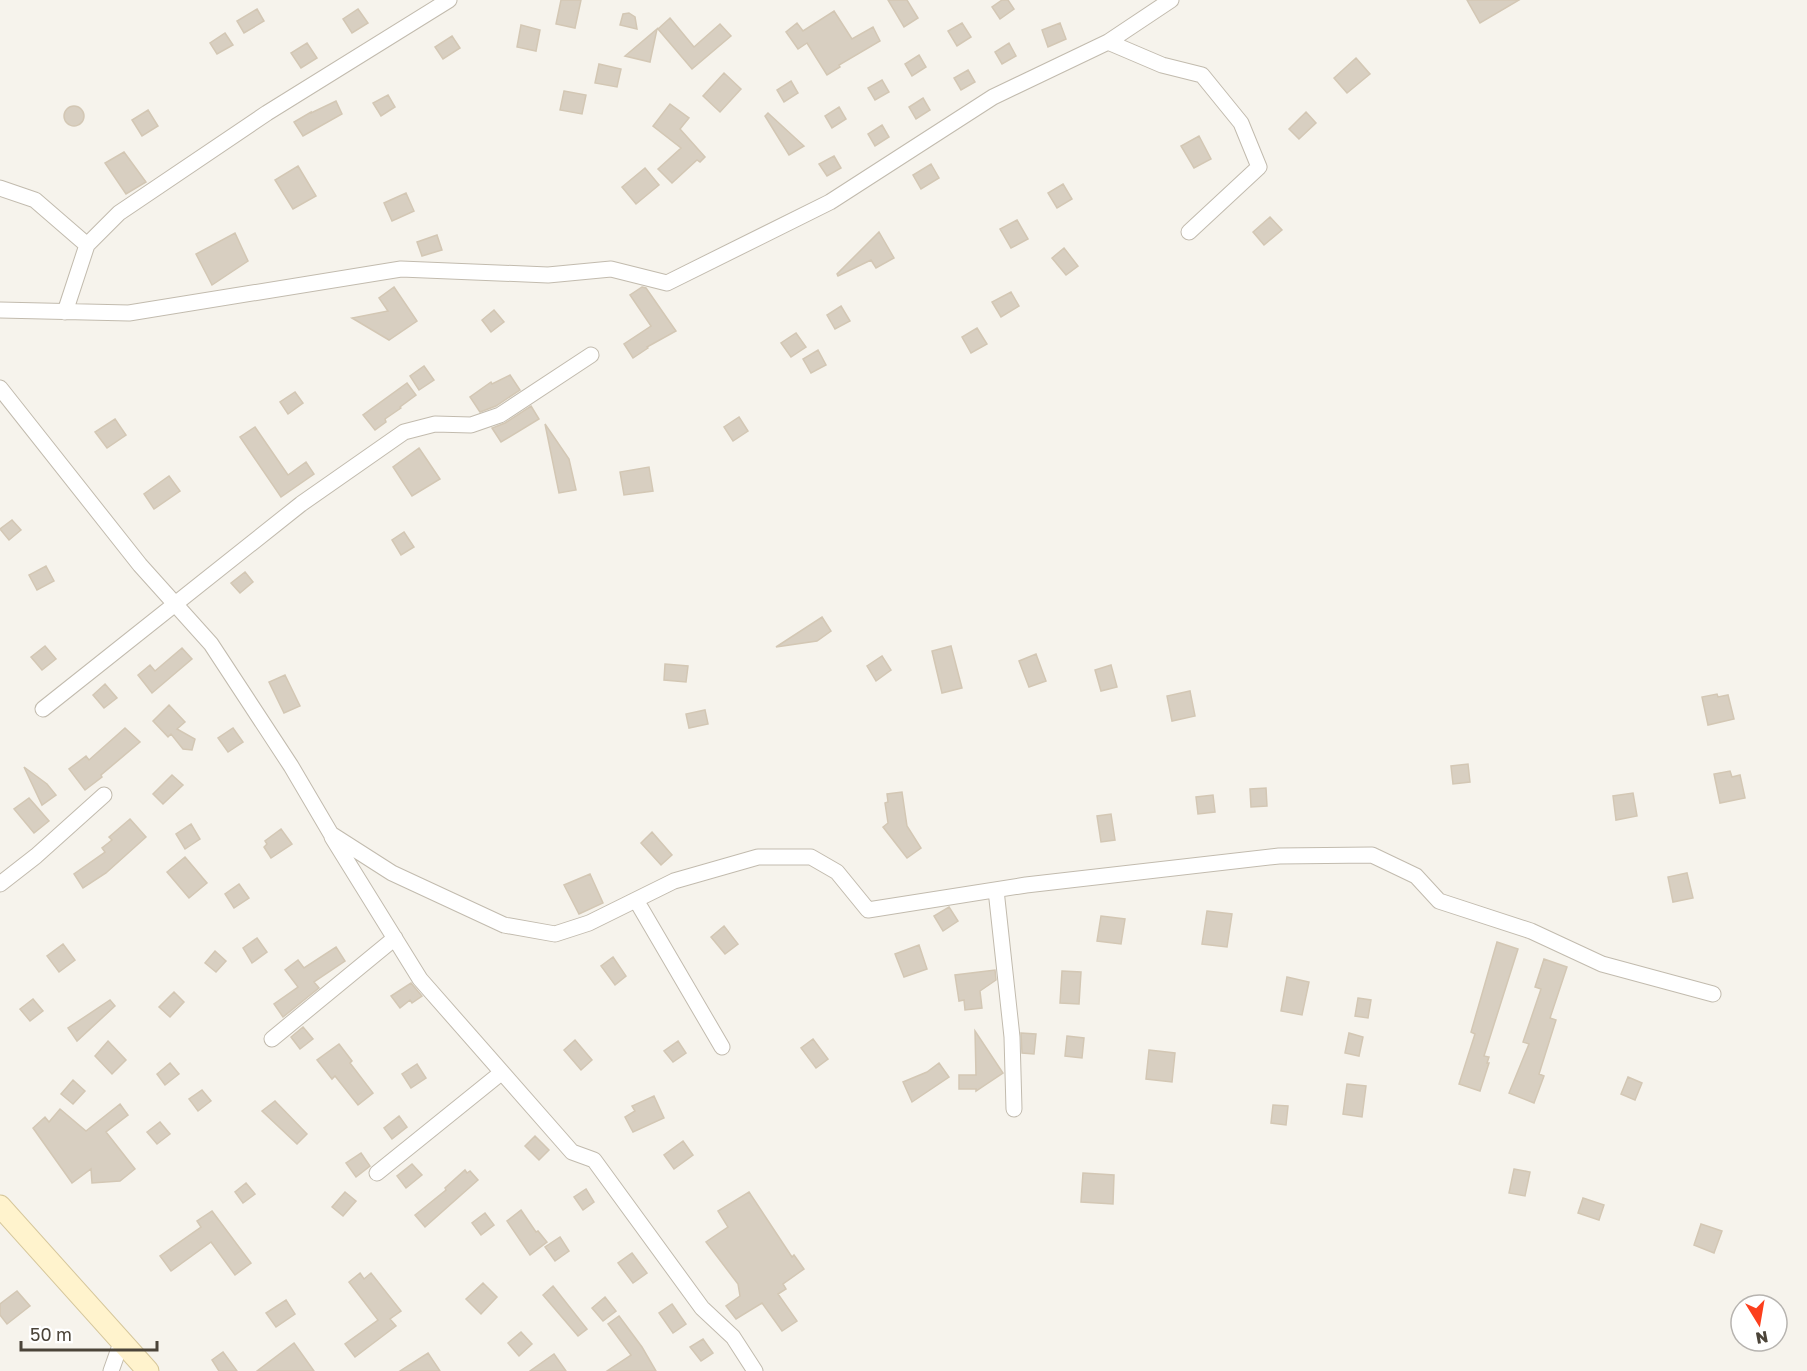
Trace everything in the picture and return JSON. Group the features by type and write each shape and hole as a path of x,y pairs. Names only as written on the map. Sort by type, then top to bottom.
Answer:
{"main road":[{"path":"0,1206 148,1371"}],"street":[{"path":"65,312 87,245 119,213 267,113 449,0"},
{"path":"0,310 129,313 401,269 548,275 611,269 667,283 830,202 993,97 1108,42 1171,0"},
{"path":"1108,42 1162,64 1202,75 1241,123 1259,167 1189,232"},
{"path":"0,188 35,200 87,245"},
{"path":"43,709 301,504 404,432 435,423 471,425 500,415 591,355"},
{"path":"0,388 140,565 211,644 291,766 420,979 572,1152 594,1160 702,1308 733,1337 755,1371"},
{"path":"0,884 36,856 104,795"},
{"path":"331,834 392,873 504,925 555,934 589,923 674,881 758,857 811,857 837,872 868,910 996,890 1279,856 1372,855 1416,876 1439,901 1531,931 1602,964 1713,994"},
{"path":"996,890 1012,1037 1014,1109"},
{"path":"636,900 723,1047"},
{"path":"272,1039 395,938"},
{"path":"377,1173 501,1073"},
{"path":"111,1371 122,1340"}],"building":[{"path":"561,0 581,0 575,28 556,24"},
{"path":"888,0 907,0 918,18 904,27"},
{"path":"1002,0 1008,0 1014,9 1000,19 992,7"},
{"path":"1467,0 1519,0 1480,23"},
{"path":"257,9 264,21 244,33 237,21"},
{"path":"358,9 368,23 352,33 343,19"},
{"path":"834,11 852,39 873,27 880,41 839,65 840,67 827,75 807,43 798,49 786,32 797,23 803,31"},
{"path":"629,13 635,17 637,29 620,25 623,14"},
{"path":"670,18 694,47 720,24 731,36 692,69 658,29"},
{"path":"962,23 971,37 957,46 948,31"},
{"path":"1060,23 1066,39 1048,47 1042,30"},
{"path":"521,25 540,30 536,51 517,47"},
{"path":"657,29 650,62 625,56"},
{"path":"225,33 233,45 217,54 210,43"},
{"path":"452,36 460,48 443,59 435,47"},
{"path":"307,43 317,58 301,68 291,53"},
{"path":"1009,43 1016,56 1002,64 995,52"},
{"path":"919,55 926,67 912,76 905,64"},
{"path":"1356,58 1370,74 1347,93 1334,78"},
{"path":"599,64 621,69 617,87 595,83"},
{"path":"968,70 975,82 961,90 954,78"},
{"path":"724,73 741,89 720,112 703,96"},
{"path":"882,80 889,92 875,100 868,88"},
{"path":"791,81 798,93 784,102 777,90"},
{"path":"564,91 586,95 582,114 560,110"},
{"path":"388,95 395,107 381,116 373,103"},
{"path":"923,98 930,110 916,119 909,107"},
{"path":"336,101 342,114 303,136 294,122"},
{"path":"670,104 689,118 680,129 705,157 700,162 697,160 672,183 658,169 681,148 653,126"},
{"path":"74,106 81,109 84,116 81,123 74,126 67,123 64,116 67,109"},
{"path":"839,107 846,119 832,128 825,116"},
{"path":"148,110 158,126 142,136 132,120"},
{"path":"1306,112 1316,123 1299,139 1289,129"},
{"path":"768,113 804,146 789,155 765,116"},
{"path":"882,125 889,137 875,146 868,134"},
{"path":"1199,136 1211,159 1194,168 1181,146"},
{"path":"124,152 146,182 126,194 105,163"},
{"path":"834,156 841,168 827,176 819,164"},
{"path":"931,164 939,178 921,189 913,175"},
{"path":"298,166 316,196 293,209 275,180"},
{"path":"645,168 659,185 636,204 622,187"},
{"path":"1063,184 1072,199 1057,208 1048,193"},
{"path":"406,193 414,211 392,221 384,203"},
{"path":"1270,217 1282,230 1264,245 1253,232"},
{"path":"1017,220 1028,239 1011,248 1000,229"},
{"path":"879,232 894,258 876,268 871,260 838,276 837,274"},
{"path":"235,233 248,261 212,285 196,254"},
{"path":"437,235 442,250 422,256 417,242"},
{"path":"1064,248 1078,266 1066,275 1052,258"},
{"path":"394,287 417,321 389,340 352,318 388,311 379,298"},
{"path":"642,287 646,288 676,331 647,347 633,358 624,344 651,326 630,295"},
{"path":"1011,292 1019,306 1001,317 992,302"},
{"path":"841,306 850,321 835,329 827,315"},
{"path":"494,310 504,322 491,332 482,320"},
{"path":"977,328 987,344 971,353 962,337"},
{"path":"796,333 806,347 791,357 781,343"},
{"path":"818,350 826,365 811,373 803,359"},
{"path":"424,366 434,380 419,390 410,376"},
{"path":"510,375 520,390 496,406 480,412 470,397 491,382 492,384"},
{"path":"407,383 416,395 385,419 386,422 375,430 363,415"},
{"path":"295,392 303,403 288,414 280,402"},
{"path":"531,406 539,419 501,442 492,428 505,423"},
{"path":"739,417 748,431 733,441 724,427"},
{"path":"115,419 126,435 107,448 95,432"},
{"path":"545,424 569,459 576,490 559,493"},
{"path":"255,427 288,475 306,462 314,474 281,497 240,437"},
{"path":"419,448 440,479 412,496 393,467"},
{"path":"649,467 653,491 624,495 620,472"},
{"path":"169,476 180,491 154,509 144,494"},
{"path":"12,520 21,530 9,540 0,529"},
{"path":"404,532 414,547 401,555 392,540"},
{"path":"46,566 54,581 37,590 29,575"},
{"path":"245,572 253,582 240,593 231,583"},
{"path":"822,617 831,631 817,641 776,647"},
{"path":"45,646 56,659 42,670 31,657"},
{"path":"951,646 962,688 942,693 932,651"},
{"path":"182,648 192,659 152,693 138,675 150,665 155,671"},
{"path":"1036,654 1046,681 1029,687 1019,661"},
{"path":"882,656 891,670 876,681 867,666"},
{"path":"665,664 688,666 686,682 664,680"},
{"path":"1111,665 1117,687 1101,691 1095,670"},
{"path":"285,675 300,706 284,713 269,682"},
{"path":"105,684 117,698 104,708 93,695"},
{"path":"1190,691 1195,716 1172,721 1167,696"},
{"path":"1717,694 1718,697 1728,695 1734,719 1708,725 1702,697"},
{"path":"169,705 185,722 177,729 195,739 192,750 183,749 171,734 168,737 153,721"},
{"path":"705,710 708,724 689,728 686,714"},
{"path":"125,728 140,742 85,790 69,769 86,756 89,760"},
{"path":"233,728 243,742 228,752 218,738"},
{"path":"1468,764 1470,782 1453,784 1451,766"},
{"path":"24,767 47,784 56,795 42,805"},
{"path":"1730,771 1732,777 1740,775 1745,798 1720,803 1714,774"},
{"path":"172,775 183,785 163,804 153,794"},
{"path":"1266,788 1267,806 1251,807 1250,789"},
{"path":"902,792 907,826 921,848 907,858 883,827 888,823 885,803 888,802 887,794"},
{"path":"1633,793 1637,816 1616,820 1613,796"},
{"path":"1213,795 1215,812 1198,814 1196,797"},
{"path":"29,798 49,821 34,833 14,809"},
{"path":"1111,814 1115,840 1101,842 1097,816"},
{"path":"130,819 146,837 106,873 83,888 74,874 105,852 102,848 112,840 109,837"},
{"path":"191,824 200,839 185,849 176,834"},
{"path":"281,829 292,844 271,858 264,847 267,844 265,841"},
{"path":"652,832 672,855 661,865 641,843"},
{"path":"185,857 207,883 189,898 167,872"},
{"path":"1687,873 1693,898 1673,902 1668,877"},
{"path":"590,874 603,903 579,914 564,885"},
{"path":"239,884 249,898 234,908 225,894"},
{"path":"949,907 958,921 943,931 934,916"},
{"path":"1207,911 1232,914 1227,947 1202,944"},
{"path":"1101,916 1125,919 1121,944 1097,941"},
{"path":"724,926 738,944 725,954 711,937"},
{"path":"257,938 267,952 252,963 243,948"},
{"path":"1497,942 1518,949 1484,1056 1489,1057 1487,1063 1489,1063 1480,1091 1459,1084 1475,1034 1471,1032"},
{"path":"63,944 75,960 59,972 47,956"},
{"path":"919,945 927,969 904,977 895,954"},
{"path":"336,947 345,961 314,982 319,988 283,1017 274,1004 298,987 285,970 298,960 304,968"},
{"path":"215,951 226,961 216,972 205,963"},
{"path":"613,957 626,976 615,985 601,966"},
{"path":"1544,959 1567,967 1550,1018 1556,1020 1539,1074 1544,1076 1534,1103 1509,1093 1529,1044 1523,1042 1541,989 1535,987"},
{"path":"995,970 996,980 980,991 982,1008 965,1010 964,1000 959,1001 955,975"},
{"path":"1062,971 1081,972 1079,1004 1060,1003"},
{"path":"1287,977 1309,982 1302,1015 1281,1011"},
{"path":"411,983 422,996 412,1003 410,1000 400,1008 391,996"},
{"path":"174,992 184,1002 170,1017 159,1007"},
{"path":"1358,998 1371,1000 1368,1018 1355,1016"},
{"path":"33,999 43,1011 30,1021 20,1009"},
{"path":"110,1000 115,1006 77,1041 68,1028"},
{"path":"303,1027 313,1039 300,1049 291,1037"},
{"path":"975,1031 1003,1073 976,1091 976,1089 959,1089 959,1075 976,1075"},
{"path":"1021,1033 1036,1034 1034,1054 1022,1053"},
{"path":"1349,1033 1363,1037 1359,1056 1345,1053"},
{"path":"1067,1036 1084,1038 1082,1058 1065,1056"},
{"path":"813,1039 828,1059 816,1068 801,1048"},
{"path":"575,1040 592,1060 581,1070 564,1050"},
{"path":"108,1041 126,1060 112,1074 95,1056"},
{"path":"678,1041 686,1053 673,1062 664,1051"},
{"path":"339,1044 373,1093 358,1105 335,1076 332,1079 317,1060"},
{"path":"1149,1050 1175,1053 1172,1082 1146,1079"},
{"path":"170,1063 179,1074 165,1085 157,1074"},
{"path":"939,1063 949,1077 912,1102 903,1082 927,1072"},
{"path":"417,1064 426,1078 411,1088 402,1074"},
{"path":"1628,1077 1642,1083 1635,1100 1621,1094"},
{"path":"73,1080 85,1091 73,1104 61,1094"},
{"path":"1347,1084 1366,1086 1362,1117 1343,1114"},
{"path":"202,1090 211,1101 198,1111 189,1099"},
{"path":"654,1096 664,1118 633,1132 625,1117 635,1111 632,1106"},
{"path":"275,1101 307,1134 297,1144 262,1111"},
{"path":"120,1104 128,1115 106,1132 135,1169 120,1181 92,1183 91,1169 72,1183 33,1128 45,1117 49,1122 60,1109 86,1131"},
{"path":"1273,1105 1288,1106 1286,1125 1271,1123"},
{"path":"399,1116 407,1127 392,1139 384,1128"},
{"path":"160,1122 170,1134 157,1144 147,1132"},
{"path":"535,1136 549,1150 539,1160 525,1146"},
{"path":"683,1141 693,1155 674,1169 664,1155"},
{"path":"361,1153 370,1166 356,1177 346,1163"},
{"path":"412,1164 422,1175 406,1188 397,1176"},
{"path":"1514,1169 1530,1172 1525,1196 1509,1193"},
{"path":"465,1170 467,1173 470,1171 478,1180 425,1227 415,1215 446,1190 445,1188"},
{"path":"1083,1173 1114,1175 1113,1204 1081,1202"},
{"path":"246,1183 255,1194 243,1203 235,1192"},
{"path":"586,1189 594,1202 583,1210 574,1197"},
{"path":"345,1192 356,1201 343,1216 332,1207"},
{"path":"749,1192 792,1257 794,1255 804,1269 783,1284 786,1289 778,1294 797,1321 782,1331 762,1303 736,1319 726,1306 740,1296 738,1284 706,1242 728,1227 718,1211"},
{"path":"1583,1198 1604,1205 1599,1220 1578,1213"},
{"path":"521,1210 536,1232 538,1231 547,1242 530,1255 507,1221"},
{"path":"212,1211 251,1263 235,1275 211,1242 171,1271 160,1256 201,1227 197,1221"},
{"path":"485,1213 494,1225 481,1235 472,1223"},
{"path":"1701,1224 1722,1231 1714,1253 1694,1245"},
{"path":"560,1237 569,1251 555,1261 545,1247"},
{"path":"632,1253 647,1273 633,1283 618,1263"},
{"path":"360,1273 364,1279 371,1273 401,1311 390,1319 396,1326 355,1357 345,1344 378,1320 349,1282"},
{"path":"483,1283 497,1297 481,1314 466,1299"},
{"path":"553,1286 587,1329 578,1336 543,1295"},
{"path":"17,1291 30,1306 7,1324 0,1315 0,1304"},
{"path":"605,1297 616,1311 603,1321 592,1308"},
{"path":"286,1300 295,1314 276,1327 266,1313"},
{"path":"672,1304 686,1324 673,1333 659,1313"},
{"path":"619,1316 656,1371 607,1371 631,1355 608,1324"},
{"path":"521,1332 532,1344 519,1356 508,1343"},
{"path":"703,1339 713,1353 701,1361 690,1347"},
{"path":"294,1343 314,1371 257,1371"},
{"path":"223,1352 237,1371 219,1371 212,1360"},
{"path":"428,1353 440,1371 400,1371"},
{"path":"554,1354 566,1371 530,1371"}]}
